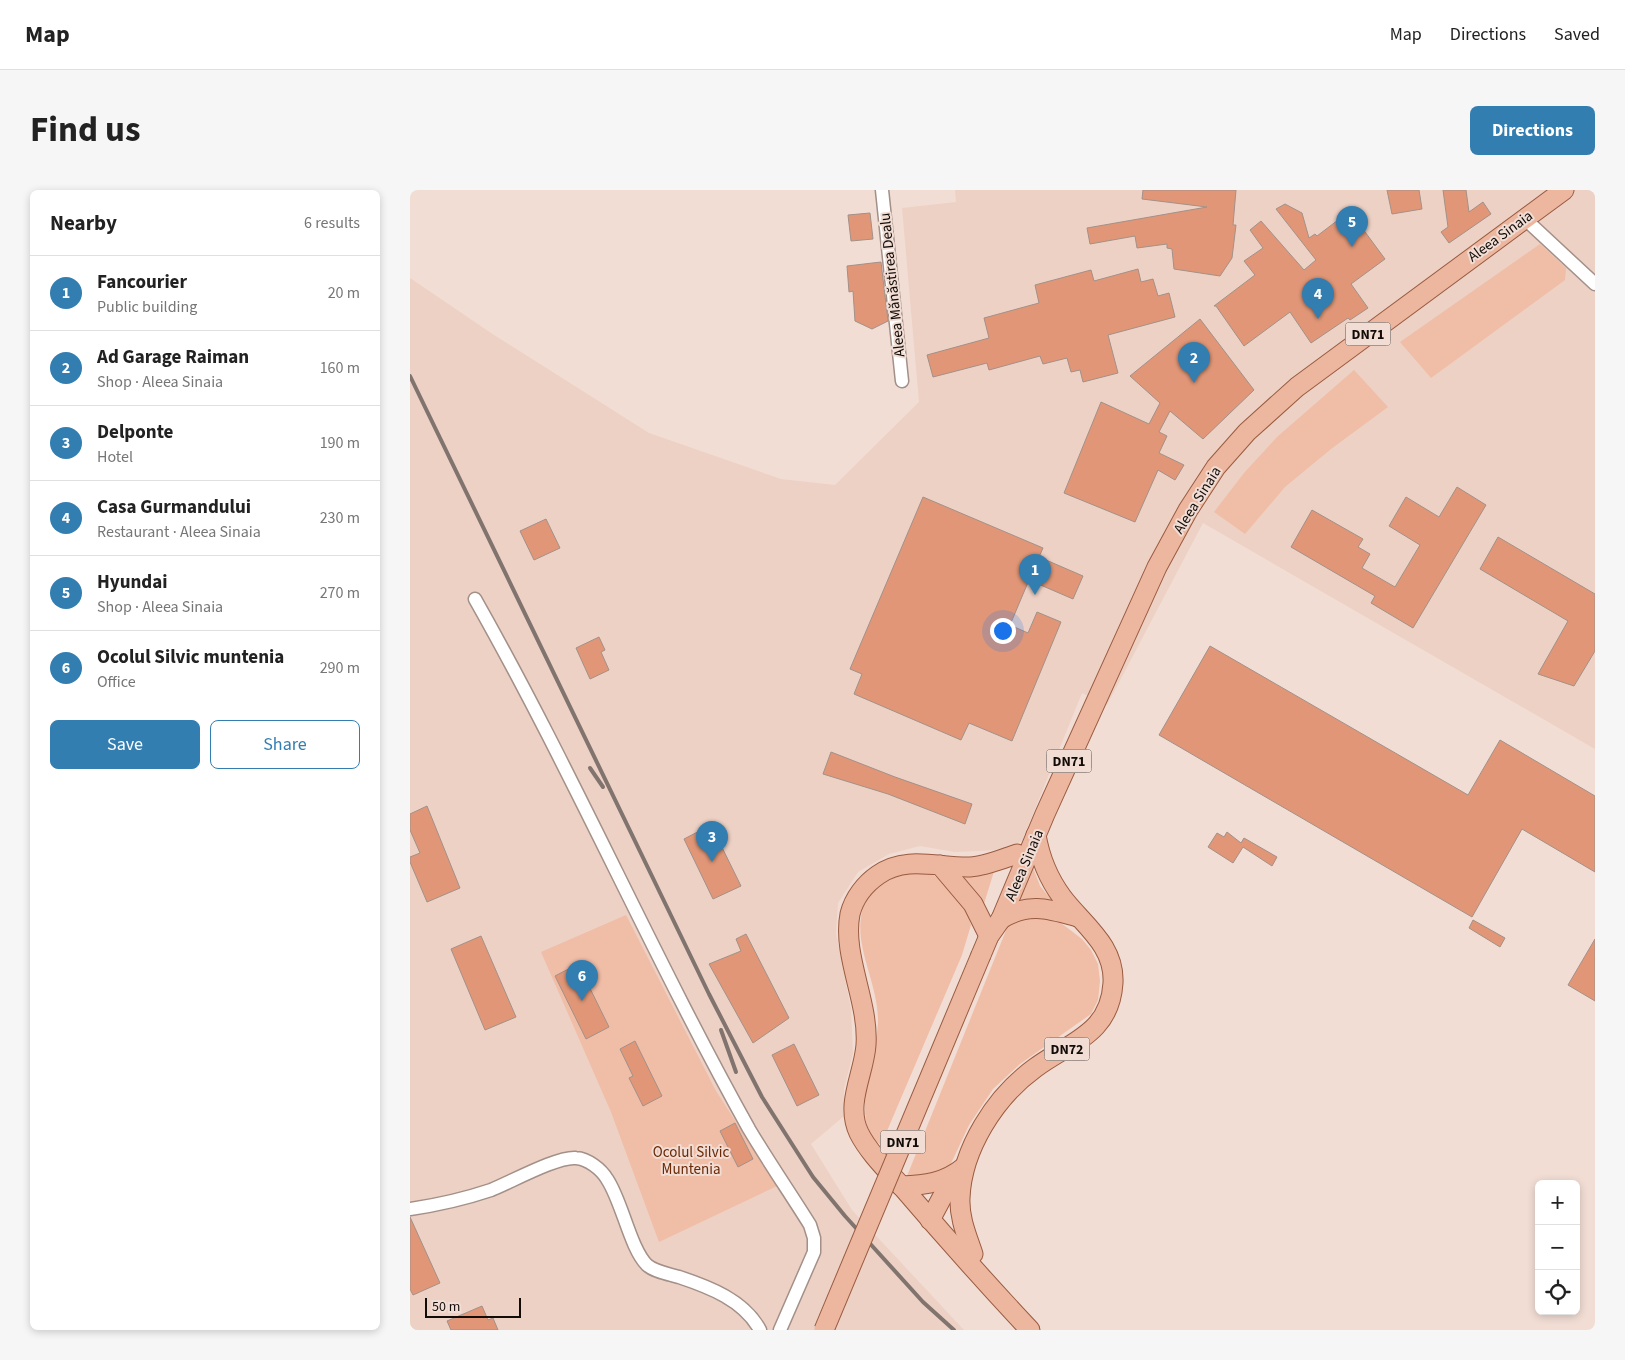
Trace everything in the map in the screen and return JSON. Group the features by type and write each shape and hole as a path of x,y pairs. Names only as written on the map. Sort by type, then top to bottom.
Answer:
{"main road":[{"name":"Aleea Sinaia","path":"824,1330 982,955 989,936 991,916 1129,600 1178,506 1206,464 1238,427 1272,394 1543,190"},
{"name":"Aleea Sinaia","path":"989,936 1001,920 1036,835 1157,567 1188,510 1216,467 1252,427 1297,387 1564,190"},
{"name":"DN72","path":"935,1225 959,1171 986,1122 1004,1097 1034,1069 1077,1043 1093,1030 1103,1016 1111,999 1113,981 1111,962 1098,936 1078,917 1052,883 1039,852 1036,835"},
{"name":"DN72","path":"1018,854 972,867 904,864 879,874 865,885 850,913 850,948 862,996 866,1037 863,1063 855,1093 853,1110 855,1122 865,1142 935,1225 1030,1330"},
{"path":"940,865 973,904 989,936"},
{"path":"1001,920 1019,909 1030,908 1048,909 1078,917"},
{"name":"DN72","path":"959,1171 962,1222 972,1254"},
{"path":"901,1186 937,1182 959,1171"},
{"name":"DN72","path":"935,1225 960,1199"},
{"name":"DN72","path":"935,1225 972,1254 1044,1330"}],"street":[{"name":"Aleea Mănăstirea Dealu","path":"882,190 902,381"},
{"path":"1524,218 1595,284"},
{"path":"475,599 535,709 574,789 750,1130 810,1225 814,1238 814,1252 780,1330"},
{"path":"410,1209 459,1200 492,1189 560,1161 576,1158 590,1162 606,1177 615,1193 639,1252 648,1265 661,1272 705,1286 728,1298 748,1314 760,1330"}],"shaded area":[{"path":"955,190 1595,190 1595,749 1203,523 1107,705 1082,693 1022,841 1009,848 996,850 955,852 920,846 889,854 858,872 838,903 836,933 851,1009 853,1053 844,1089 844,1116 811,1144 852,1210 964,1330 410,1330 410,278 494,335 649,433 781,479 835,485 919,402 902,208 956,202"}],"green space":[{"path":"1540,244 1566,268 1565,280 1431,378 1400,342"},
{"path":"1354,370 1388,407 1331,449 1285,487 1245,534 1214,512 1244,473 1277,437"},
{"path":"1032,865 1040,886 1054,903 1018,903"},
{"path":"995,868 983,907 956,872"},
{"path":"908,872 932,874 951,888 966,909 971,925 962,955 881,1145 871,1135 866,1122 866,1089 878,1023 875,996 864,956 860,930 861,917 867,901 878,888"},
{"name":"Ocolul Silvic Muntenia","path":"626,915 716,1091 777,1186 659,1242 611,1112 541,952"},
{"path":"1027,915 1057,920 1082,939 1091,950 1098,964 1100,981 1098,1000 1091,1014 1020,1064 993,1089 969,1125 947,1172 920,1181 907,1176 1007,928 1016,918"}],"building":[{"path":"1143,190 1236,190 1233,225 1236,225 1232,258 1220,276 1174,269 1172,249 1167,248 1167,244 1137,248 1135,236 1090,244 1087,228 1207,207 1142,199"},
{"path":"1387,190 1419,190 1422,209 1392,214"},
{"path":"1443,190 1466,190 1469,212 1483,202 1491,214 1449,243 1441,232 1448,227"},
{"path":"1285,204 1302,213 1309,238 1315,234 1317,236 1346,214 1351,224 1357,221 1385,259 1351,284 1368,308 1350,320 1348,318 1311,343 1290,312 1244,346 1216,306 1214,306 1255,275 1244,261 1263,248 1250,230 1261,221 1304,270 1316,260 1276,209"},
{"path":"870,213 873,239 851,241 848,215"},
{"path":"881,262 888,321 872,329 855,321 853,291 849,292 847,266"},
{"path":"1138,269 1141,282 1153,279 1158,296 1169,293 1175,317 1108,335 1118,373 1083,382 1080,370 1071,372 1067,358 1043,364 1040,356 989,370 987,363 933,377 927,355 989,338 984,318 1039,303 1035,285 1091,270 1094,281"},
{"path":"1200,319 1254,390 1203,439 1170,411 1159,432 1167,436 1159,453 1184,465 1175,480 1158,470 1135,522 1064,493 1101,402 1149,424 1160,403 1130,376"},
{"path":"1457,487 1486,505 1413,628 1371,603 1375,596 1291,547 1312,510 1363,539 1358,547 1370,554 1362,568 1395,587 1420,545 1389,526 1406,497 1439,517"},
{"path":"923,497 1043,548 1039,557 1083,576 1073,599 1029,580 1010,625 1028,633 1037,612 1061,622 1012,741 969,723 961,740 854,694 862,674 850,669"},
{"path":"546,519 560,548 534,560 520,531"},
{"path":"1498,537 1595,594 1595,651 1574,686 1538,674 1568,621 1480,569"},
{"path":"599,637 605,650 601,652 609,670 590,679 576,648"},
{"path":"1210,646 1468,795 1500,740 1595,796 1595,872 1522,829 1472,917 1159,735"},
{"path":"831,752 972,804 965,824 888,794 823,774"},
{"path":"427,806 460,888 427,902 410,862 410,857 420,853 410,830 410,814"},
{"path":"711,825 741,886 713,899 684,839"},
{"path":"1227,832 1241,843 1244,838 1277,857 1272,866 1243,847 1233,863 1208,847 1217,833 1224,837"},
{"path":"1473,920 1505,938 1500,947 1469,928"},
{"path":"746,934 789,1018 753,1043 709,964 741,951 736,939"},
{"path":"481,936 516,1017 485,1030 451,949"},
{"path":"1595,939 1595,1001 1568,985"},
{"path":"578,964 609,1027 586,1039 555,976"},
{"path":"635,1041 662,1096 643,1106 629,1078 633,1076 620,1049"},
{"path":"794,1044 819,1095 797,1106 772,1055"},
{"path":"735,1123 753,1159 738,1167 720,1131"},
{"path":"410,1217 440,1283 413,1295 410,1289"},
{"path":"482,1306 488,1320 493,1318 498,1330 451,1330 447,1321"}],"railway":[{"path":"410,376 709,994 762,1097 813,1177 845,1216 923,1302 954,1330"},
{"path":"590,768 603,787"},
{"path":"721,1030 736,1072"}],"place":[{"name":"Hyundai","path":"1352,247"},
{"name":"Casa Gurmandului","path":"1318,319"},
{"name":"Ad Garage Raiman","path":"1194,383"},
{"name":"Fancourier","path":"1035,595"},
{"name":"Delponte","path":"712,862"},
{"name":"Ocolul Silvic muntenia","path":"582,1001"}]}
